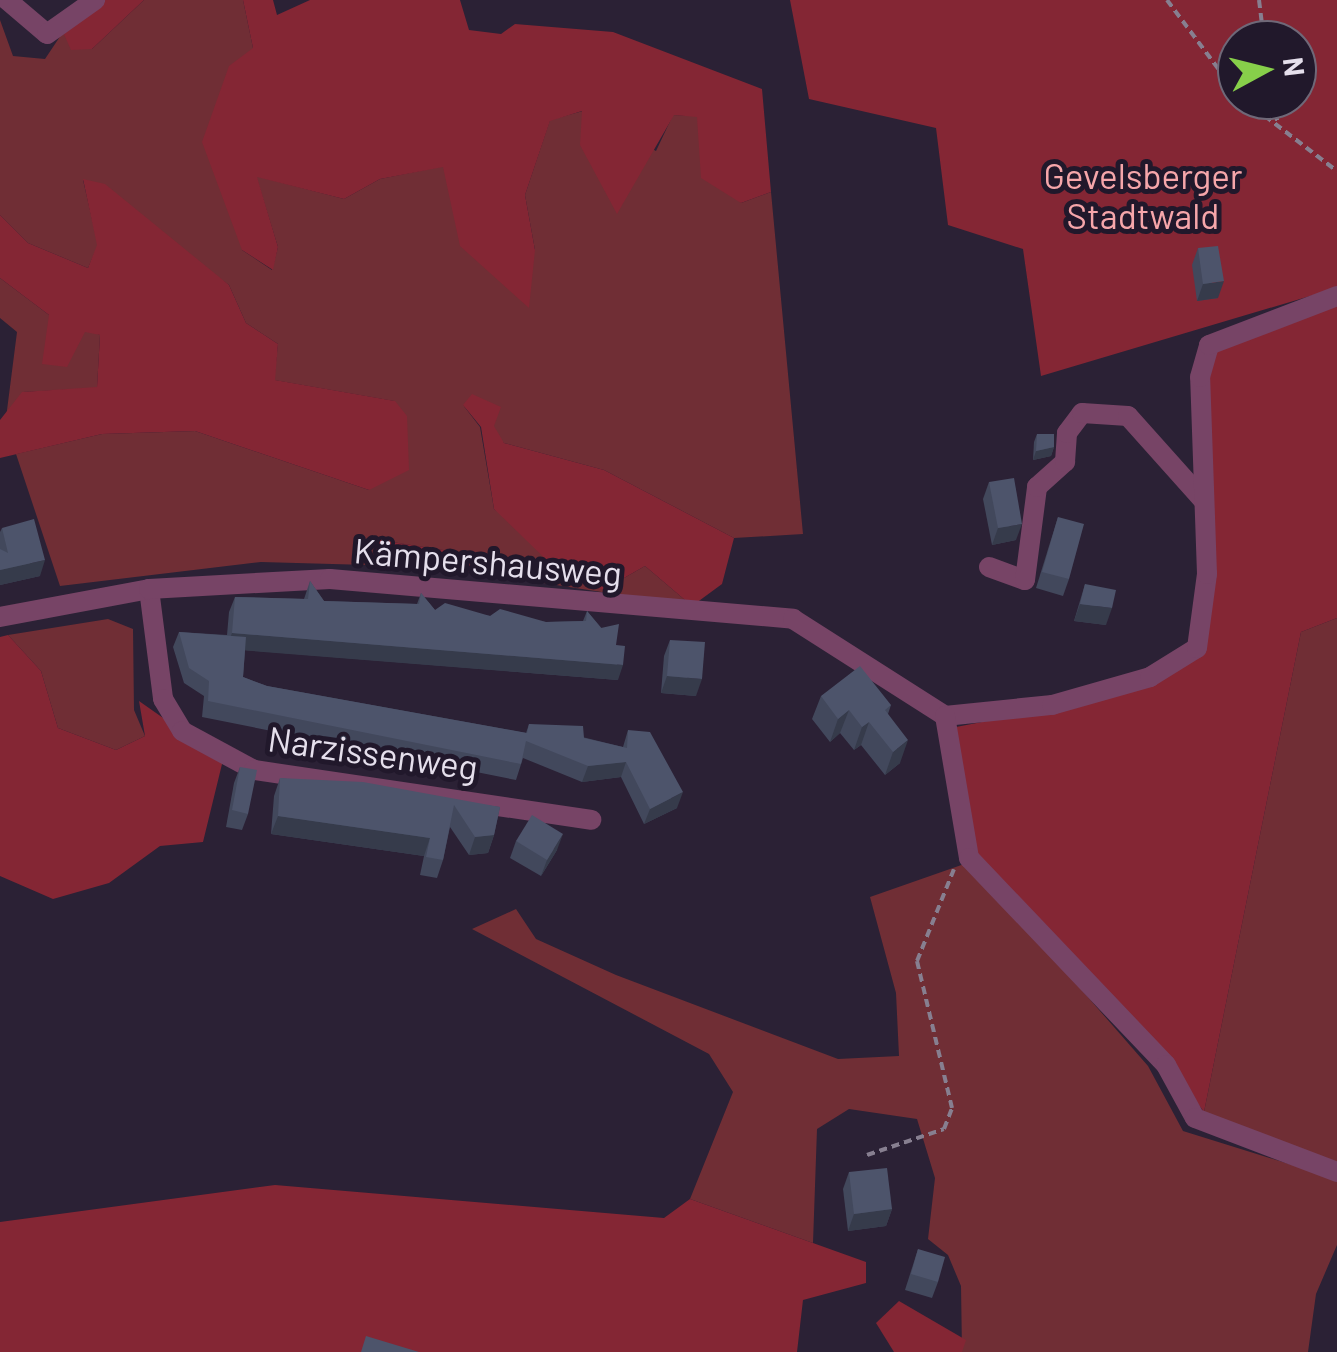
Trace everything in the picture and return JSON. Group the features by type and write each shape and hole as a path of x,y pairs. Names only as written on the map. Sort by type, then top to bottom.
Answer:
{"street":[{"path":"7,0 47,34 95,0"},
{"path":"1337,296 1209,344 1200,377 1204,502 1197,648 1150,677 1052,706 945,716 964,847 1166,1064 1195,1118 1337,1172"},
{"path":"988,567 1025,580 1037,487 1064,462 1066,433 1082,413 1128,416 1204,502"},
{"name":"Kämpershausweg","path":"0,617 149,589 330,579 793,619 945,716"},
{"name":"Narzissenweg","path":"149,589 163,699 182,730 254,770 591,820"}],"path":[{"path":"1167,0 1217,67"},
{"path":"1270,120 1337,171"},
{"path":"1277,120 1279,127"},
{"path":"867,1154 944,1129 952,1108 918,961 964,847"}],"shaded area":[{"path":"144,0 243,0 253,48 242,250 272,270 278,247 256,176 344,199 380,179 444,166 535,250 525,195 550,120 583,111 656,151 673,115 697,116 741,203 771,192 803,534 734,538 604,470 504,443 463,405 480,427 494,509 603,590 645,566 692,606 511,578 507,560 379,540 368,565 261,562 60,586 16,454 102,434 195,431 369,490 394,401 274,380 278,344 246,323 229,285 83,180 98,245 88,268 28,243 0,215 0,20 13,56 45,59 63,32 92,49"},
{"path":"0,278 49,315 100,335 97,388 23,392 6,418 17,332 0,318"},
{"path":"1337,618 1337,1168 1204,1112 1301,632"},
{"path":"108,619 133,629 134,710 145,736 116,750 58,728 41,671 8,635"},
{"path":"970,862 1148,1066 1183,1131 1337,1179 1337,1245 1316,1294 1308,1352 962,1352 961,1286 948,1255 928,1239 935,1178 917,1119 849,1109 817,1129 813,1243 690,1199 733,1092 709,1054 472,929 516,909 536,939 616,975 838,1059 899,1056 896,993 870,897"}],"green space":[{"path":"95,0 144,0 92,49 71,50 63,32"},
{"path":"243,0 273,0 277,15 310,0 460,0 469,30 501,34 515,24 613,32 762,89 771,192 741,203 701,178 697,117 674,115 617,214 580,145 582,111 550,121 525,195 535,250 529,308 460,246 443,167 380,179 344,199 257,177 278,247 273,270 242,250 202,142 229,66 253,48"},
{"name":"Gevelsberger Stadtwald","path":"790,0 1337,0 1337,288 1041,376 1023,249 948,225 936,128 809,99"},
{"path":"83,179 105,184 229,285 246,323 278,344 275,380 395,401 407,416 409,470 369,490 195,431 102,434 0,458 0,420 22,392 97,387 100,335 85,332 67,367 42,364 49,315 0,278 0,215 28,243 88,268 97,245"},
{"path":"1337,299 1337,618 1301,632 1204,1112 1151,1040 975,856 956,727 1080,703 1205,651 1204,378 1213,348"},
{"path":"472,394 501,407 494,426 504,443 604,470 734,538 722,584 692,606 645,566 603,590 564,577 494,509 481,427 463,405"},
{"path":"379,540 507,560 507,575 368,565"},
{"path":"8,635 41,671 58,728 116,750 145,736 139,701 223,760 203,842 160,846 109,883 53,899 0,876 0,637"},
{"path":"275,1185 664,1218 690,1199 866,1262 866,1283 803,1300 797,1352 0,1352 0,1222"},
{"path":"899,1301 966,1340 962,1352 894,1352 876,1323"}],"building":[{"path":"1218,246 1224,281 1203,284 1198,248"},
{"path":"1037,434 1054,434 1054,447 1036,451"},
{"path":"1014,478 1022,524 998,528 989,482"},
{"path":"1058,517 1084,524 1069,579 1042,572"},
{"path":"34,519 45,560 0,570 0,549 8,553 2,528"},
{"path":"310,581 324,601 419,604 421,593 435,610 445,603 490,616 500,609 546,622 586,621 587,611 601,628 619,624 616,645 625,646 623,665 232,633 235,597 308,599"},
{"path":"1085,584 1116,590 1112,608 1080,604"},
{"path":"179,632 246,637 243,677 267,686 527,733 529,724 583,726 584,738 627,748 628,730 650,732 683,792 650,809 626,762 588,766 526,741 521,764 208,701 209,681 189,668"},
{"path":"670,640 705,642 702,679 667,676"},
{"path":"860,666 891,705 885,710 908,740 893,752 869,722 862,727 849,710 838,719 821,696"},
{"path":"240,767 257,770 248,814 232,810"},
{"path":"280,778 363,782 500,807 494,835 475,837 454,805 443,860 426,857 430,838 278,816"},
{"path":"532,815 563,834 547,860 516,841"},
{"path":"887,1168 892,1209 854,1214 849,1172"},
{"path":"918,1249 945,1257 938,1282 911,1274"},
{"path":"366,1336 419,1352 361,1352"}]}
